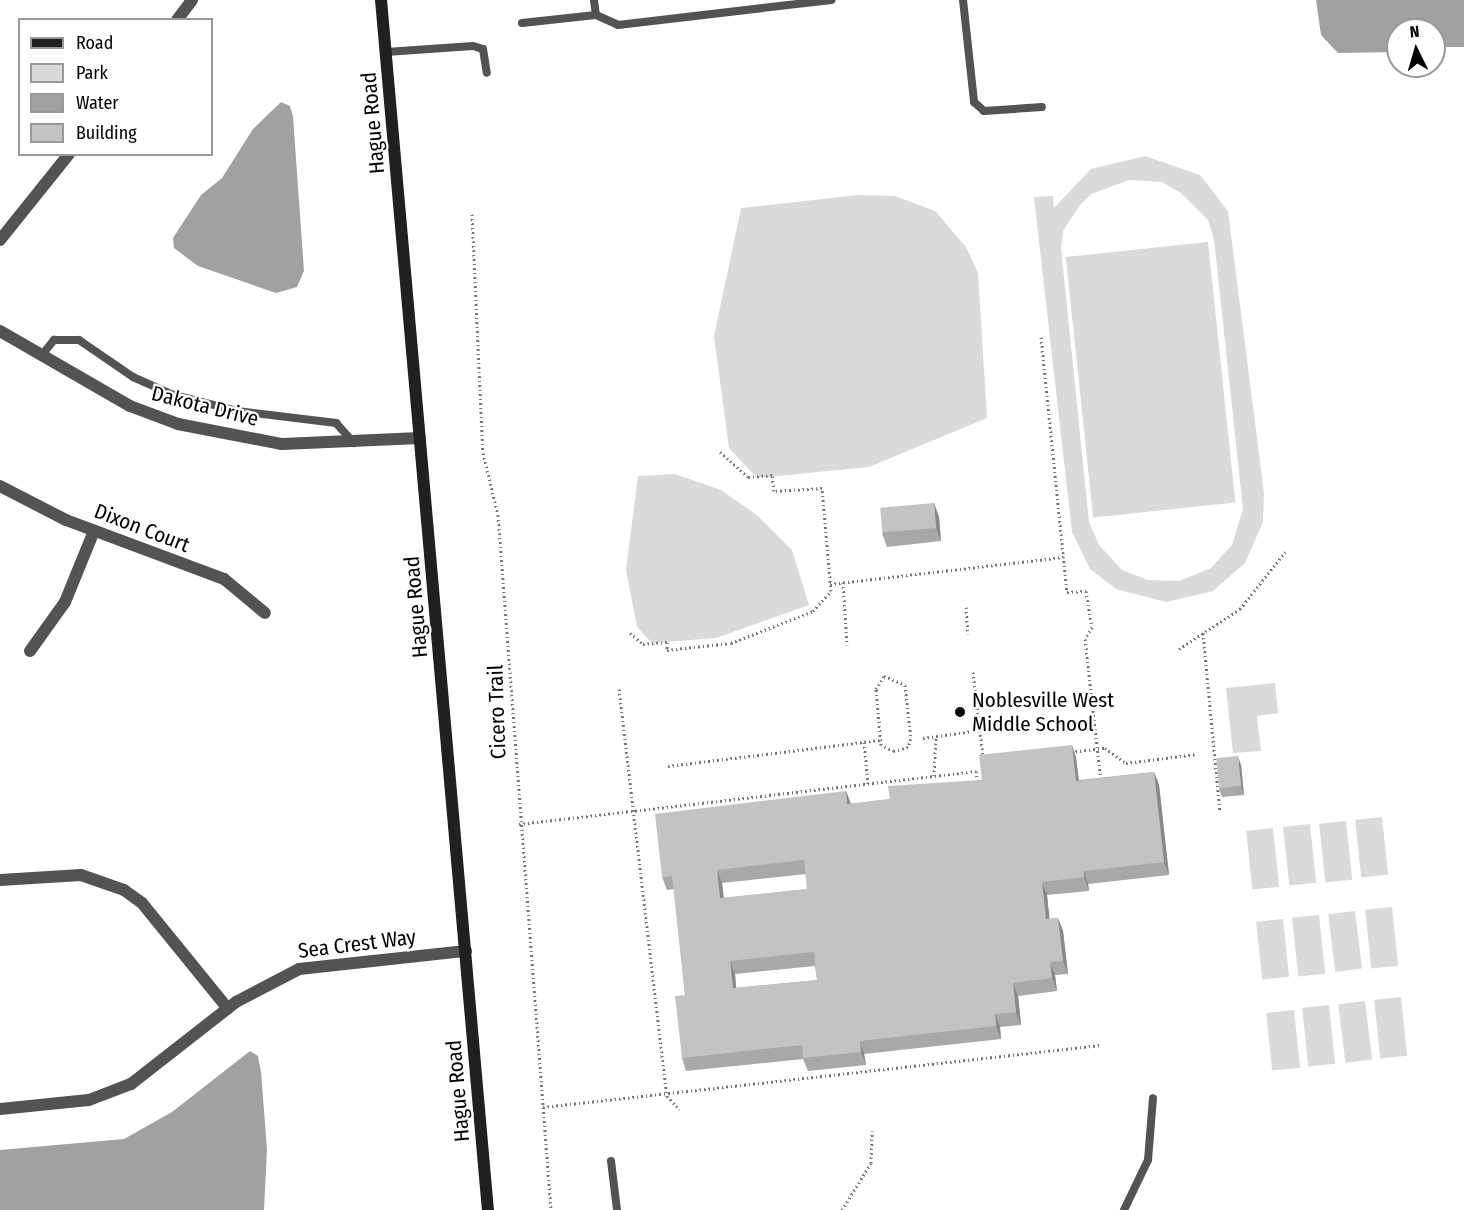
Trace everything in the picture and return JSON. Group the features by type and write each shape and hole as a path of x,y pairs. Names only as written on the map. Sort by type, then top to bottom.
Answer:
{"main road":[{"name":"Hague Road","path":"381,0 488,1210"}],"street":[{"path":"178,18 192,0"},
{"path":"0,240 67,156"},
{"name":"Dakota Drive","path":"0,331 130,406 178,424 282,444 354,443 420,438"},
{"name":"Dixon Court","path":"0,486 93,531 224,579 265,614"},
{"path":"30,651 65,602 93,531"},
{"path":"0,880 81,875 124,890 142,903 228,1009"},
{"name":"Sea Crest Way","path":"0,1109 89,1100 114,1091 149,1073 228,1009 298,969 466,951"}],"lane":[{"path":"594,0 596,15"},
{"path":"522,23 596,15 618,25 832,0"},
{"path":"963,0 974,102 984,111 1042,108"},
{"path":"386,52 472,46 483,49 487,73"},
{"path":"42,356 54,340 79,340 133,377 171,394 237,411 336,423 354,443"},
{"path":"1124,1210 1148,1160 1153,1098"},
{"path":"611,1161 617,1210"}],"path":[{"name":"Cicero Trail","path":"472,214 483,453 498,514 518,824 551,1210"},
{"path":"1041,336 1066,592 1086,591 1096,749 1102,791"},
{"path":"630,633 643,644 667,642 667,650 731,643 813,611 831,591 822,488 774,491 772,474 748,477 718,450"},
{"path":"1179,649 1240,609 1285,552"},
{"path":"830,584 1063,557"},
{"path":"843,582 847,645"},
{"path":"966,608 968,634"},
{"path":"1203,633 1220,812"},
{"path":"973,672 983,761 976,771 979,794"},
{"path":"668,766 881,740 894,751 908,747 911,739 905,685 892,675 884,676 876,689 881,740"},
{"path":"619,689 667,1096 679,1109"},
{"path":"923,738 980,730"},
{"path":"934,776 936,736"},
{"path":"864,742 867,784"},
{"path":"1062,752 1096,749 1113,751 1118,762 1126,764 1197,754"},
{"path":"983,761 994,760"},
{"path":"518,824 976,771"},
{"path":"543,1107 667,1096 1101,1045"},
{"path":"842,1210 871,1163 872,1131"}],"green space":[{"path":"1145,156 1200,175 1228,211 1264,493 1263,522 1245,563 1213,591 1166,602 1116,589 1090,569 1072,532 1034,197 1053,196 1054,208 1091,169","holes":["1129,180 1162,182 1181,193 1208,220 1214,239 1243,509 1232,545 1211,568 1179,581 1148,580 1122,570 1099,545 1089,522 1061,248 1063,231 1080,205 1091,194"]},
{"path":"858,195 895,196 935,211 966,247 978,273 987,418 869,467 757,478 729,448 714,336 741,208"},
{"path":"1208,242 1235,503 1093,518 1066,257"},
{"path":"675,474 721,490 758,516 792,550 809,605 716,638 652,643 637,627 626,570 638,476"},
{"path":"1275,683 1278,713 1257,716 1261,751 1233,753 1226,688"},
{"path":"1382,817 1388,875 1361,878 1355,820"},
{"path":"1346,821 1352,880 1325,882 1319,824"},
{"path":"1310,824 1316,883 1289,885 1283,827"},
{"path":"1273,828 1279,887 1252,889 1246,831"},
{"path":"1392,907 1398,966 1371,968 1365,910"},
{"path":"1355,911 1362,969 1335,972 1328,914"},
{"path":"1319,915 1325,974 1298,976 1292,918"},
{"path":"1283,919 1289,977 1262,980 1256,922"},
{"path":"1401,997 1407,1056 1380,1058 1374,1000"},
{"path":"1365,1001 1372,1060 1345,1063 1338,1004"},
{"path":"1329,1005 1335,1064 1308,1066 1302,1008"},
{"path":"1294,1010 1300,1068 1272,1071 1266,1013"}],"water":[{"path":"1316,0 1464,0 1464,47 1446,47 1446,18 1386,18 1386,52 1338,53 1321,35"},
{"path":"281,102 290,106 293,116 304,271 297,287 276,293 198,266 174,248 173,238 201,195 222,178 253,129"},
{"path":"250,1051 258,1056 261,1072 267,1149 264,1210 0,1210 0,1150 124,1139 172,1112"}],"building":[{"path":"934,503 936,528 882,533 880,508"},
{"path":"1072,745 1076,781 1154,772 1164,862 1084,871 1084,877 1042,882 1046,919 1058,918 1063,961 1050,962 1052,978 1013,983 1016,1012 995,1014 996,1026 860,1041 861,1052 803,1058 802,1045 682,1058 675,996 685,995 672,876 662,877 655,814 846,791 847,804 890,799 888,786 982,780 979,755","holes":["804,860 807,889 720,898 717,870","814,952 817,980 733,988 730,961"]},
{"path":"1238,756 1241,786 1219,788 1216,758"}],"place":[{"name":"Noblesville West Middle School","path":"960,712"}]}
